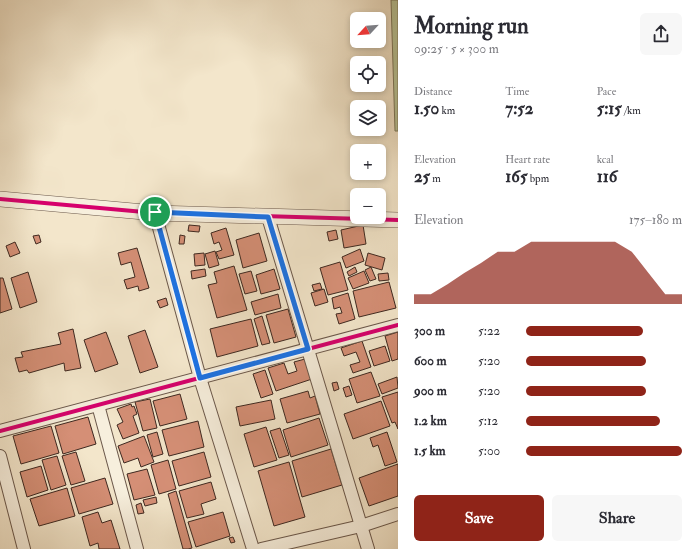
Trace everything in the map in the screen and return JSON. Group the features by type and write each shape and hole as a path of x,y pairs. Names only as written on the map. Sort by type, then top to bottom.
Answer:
{"street":[{"path":"0,200 155,212 398,221"},
{"path":"155,212 200,378 254,549"},
{"path":"268,217 368,549"},
{"path":"0,431 398,325"},
{"path":"98,405 137,549"},
{"path":"0,456 24,549"},
{"path":"261,549 361,526 398,514"}],"green space":[{"path":"391,0 398,0 398,131 395,131"}],"building":[{"path":"189,225 200,226 199,232 188,231"},
{"path":"363,225 366,244 344,248 341,230"},
{"path":"226,228 234,255 219,259 216,252 222,250 219,242 214,244 211,233"},
{"path":"336,230 338,239 329,241 327,232"},
{"path":"259,233 267,261 243,268 236,240"},
{"path":"39,235 41,242 36,244 33,236"},
{"path":"180,235 185,236 184,244 179,244"},
{"path":"15,242 20,253 10,257 6,246"},
{"path":"137,248 149,288 139,291 138,286 127,289 124,280 135,277 131,262 121,265 118,253"},
{"path":"360,249 364,261 346,268 342,257"},
{"path":"215,251 219,265 209,268 205,254"},
{"path":"204,253 205,265 195,266 194,254"},
{"path":"368,253 385,258 382,270 365,265"},
{"path":"340,262 348,290 328,295 320,268"},
{"path":"234,266 247,310 217,318 208,285 217,283 214,272"},
{"path":"355,267 357,272 349,276 347,272"},
{"path":"371,267 376,279 370,281 365,270"},
{"path":"205,269 206,276 192,279 191,271"},
{"path":"274,269 280,289 261,294 256,275"},
{"path":"251,271 257,291 245,294 239,274"},
{"path":"364,271 369,283 353,289 348,278"},
{"path":"28,272 37,302 20,308 11,278"},
{"path":"388,273 389,280 379,281 378,274"},
{"path":"0,278 3,278 12,309 0,313"},
{"path":"389,282 396,308 359,317 353,291"},
{"path":"320,283 322,289 314,291 312,285"},
{"path":"324,289 328,302 315,306 311,293"},
{"path":"348,293 355,319 339,324 336,314 342,313 340,307 334,309 332,298"},
{"path":"278,294 281,308 255,315 251,302"},
{"path":"166,298 168,305 160,308 157,301"},
{"path":"288,309 296,337 274,343 266,315"},
{"path":"262,316 270,343 262,345 254,319"},
{"path":"251,319 258,346 217,357 210,329"},
{"path":"73,329 81,368 65,371 64,363 29,373 27,370 19,372 15,358 23,357 21,352 61,344 58,333"},
{"path":"145,330 158,367 140,373 128,336"},
{"path":"106,332 118,364 95,372 84,340"},
{"path":"398,332 398,359 392,361 385,336"},
{"path":"362,341 371,367 353,373 350,365 360,362 356,352 344,356 341,348"},
{"path":"385,346 390,361 374,366 369,351"},
{"path":"305,359 312,379 276,391 268,368 284,363 288,374 297,371 294,362"},
{"path":"265,370 273,394 261,398 253,374"},
{"path":"371,372 380,396 357,403 349,379"},
{"path":"397,377 398,388 382,394 378,384"},
{"path":"337,382 339,389 334,391 332,383"},
{"path":"349,386 352,395 346,397 343,388"},
{"path":"308,391 310,398 315,396 320,414 287,423 280,399"},
{"path":"398,392 398,429 395,422 392,423 382,397"},
{"path":"180,394 187,419 160,426 153,401"},
{"path":"150,399 157,428 143,431 135,402"},
{"path":"271,400 275,419 240,426 236,407"},
{"path":"381,401 390,426 353,439 344,414"},
{"path":"131,404 132,407 134,406 137,414 133,416 139,433 123,439 117,425 123,422 117,409"},
{"path":"88,417 96,444 63,454 55,426"},
{"path":"319,418 328,445 291,457 283,430"},
{"path":"198,421 204,447 169,456 162,430"},
{"path":"51,426 59,453 21,464 13,436"},
{"path":"266,427 277,460 254,467 244,434"},
{"path":"280,428 289,455 279,458 270,431"},
{"path":"157,432 163,454 153,457 147,435"},
{"path":"387,432 397,462 385,466 378,445 373,447 370,438"},
{"path":"144,436 154,462 141,467 138,458 124,463 118,446"},
{"path":"331,449 342,485 302,497 292,461"},
{"path":"76,452 85,481 71,485 62,456"},
{"path":"204,452 211,477 179,486 172,461"},
{"path":"57,456 66,485 51,490 42,460"},
{"path":"168,460 176,489 159,494 151,465"},
{"path":"289,462 305,517 274,526 258,471"},
{"path":"398,464 398,496 369,506 359,478"},
{"path":"41,466 48,490 27,497 20,472"},
{"path":"147,469 155,495 134,500 127,474"},
{"path":"105,478 113,504 79,514 71,488"},
{"path":"211,482 216,499 201,504 204,514 187,518 179,491"},
{"path":"67,488 75,516 39,526 30,499"},
{"path":"176,491 192,548 188,549 183,549 168,494"},
{"path":"156,497 157,503 145,506 143,500"},
{"path":"141,503 144,513 138,514 136,505"},
{"path":"98,512 102,523 111,520 120,549 99,549 98,543 90,546 82,517"},
{"path":"223,512 230,536 196,547 188,522"},
{"path":"233,537 235,542 231,543 229,538"}],"cycle path":[{"path":"0,199 155,213 398,220"},
{"path":"0,431 398,325"}],"route":[{"path":"155,212 268,217 308,349 200,378 155,212"}]}
